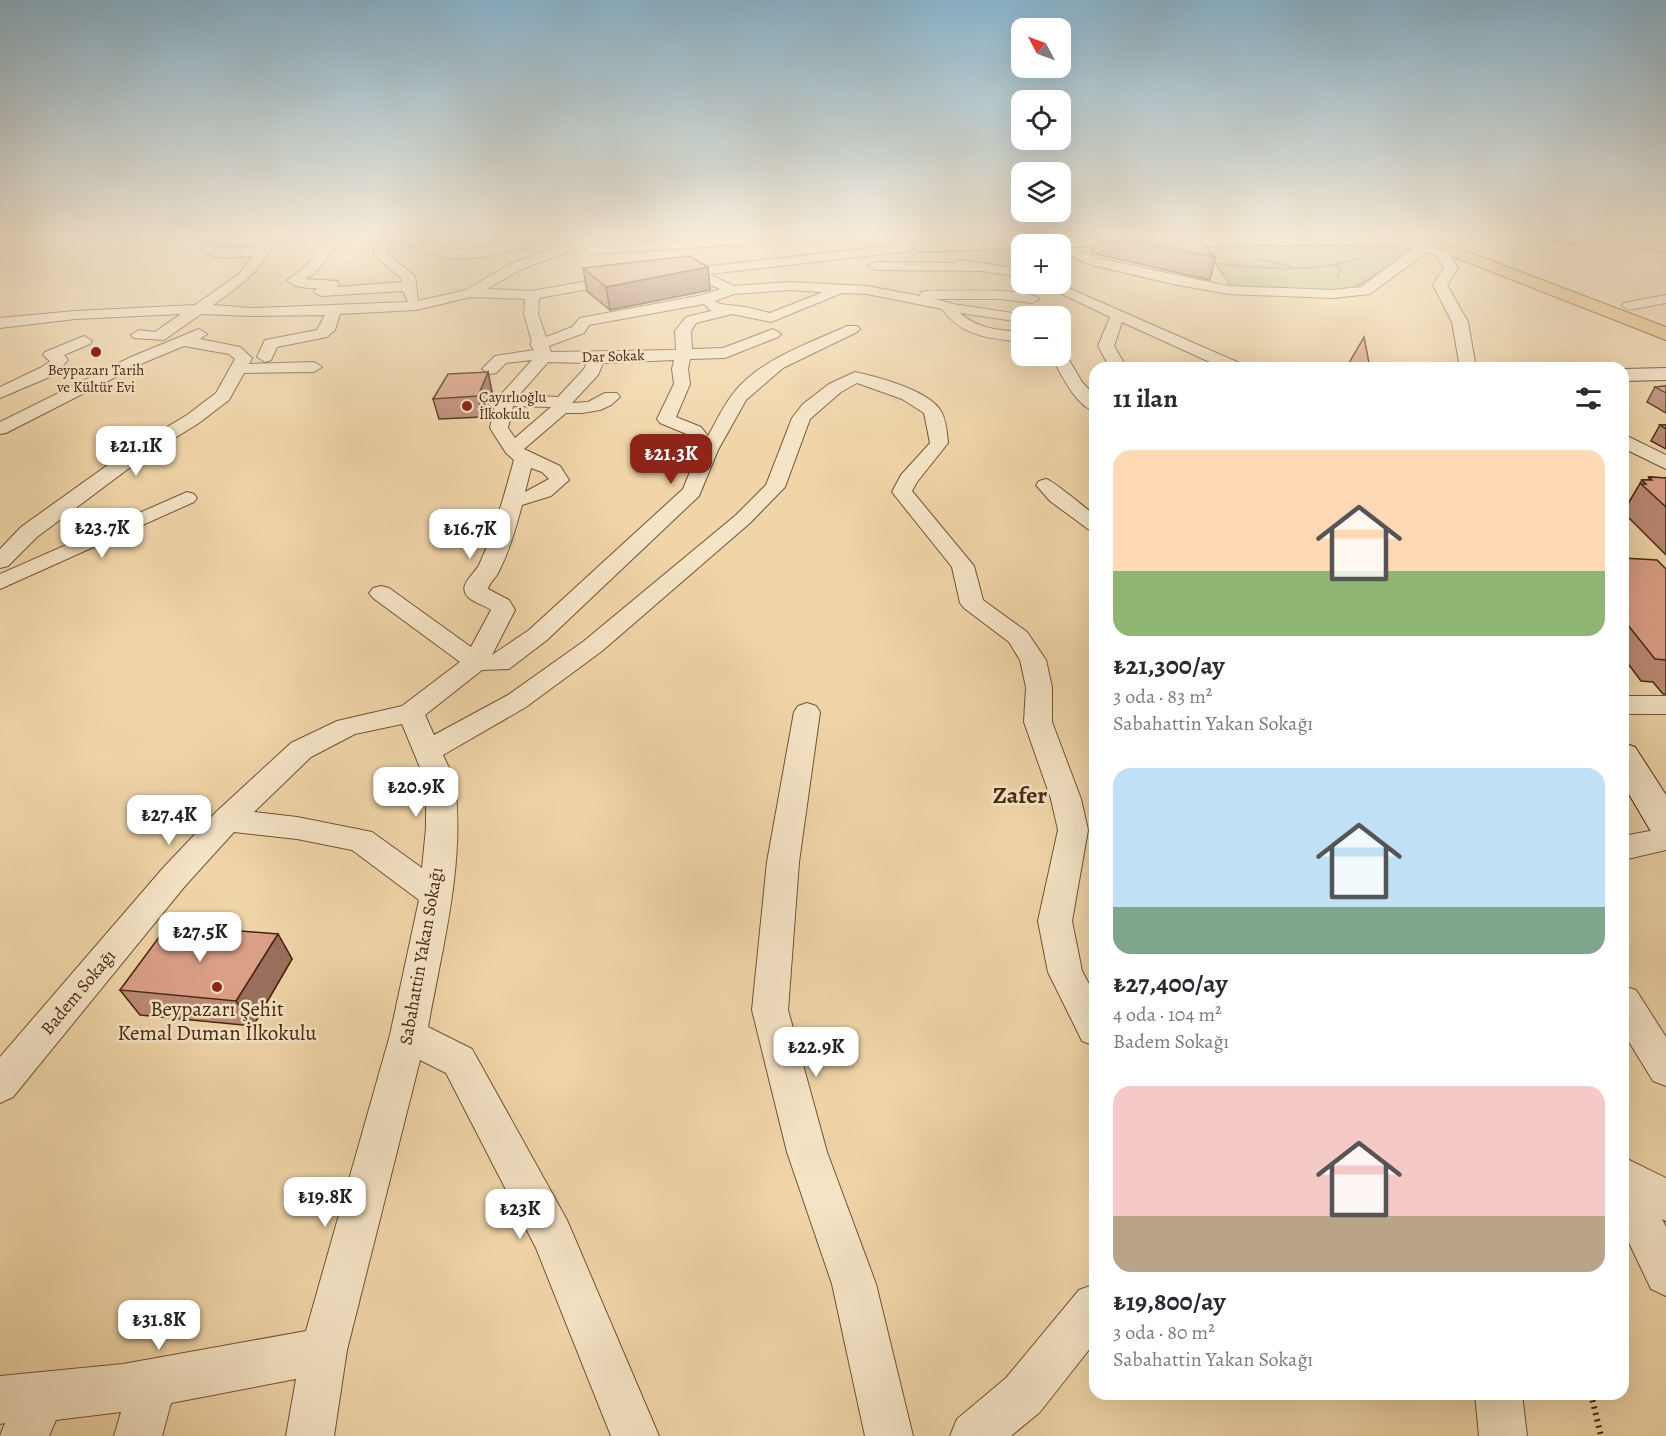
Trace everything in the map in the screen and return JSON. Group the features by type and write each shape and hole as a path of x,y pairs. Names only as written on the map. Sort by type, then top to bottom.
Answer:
{"highway":[{"path":"1584,303 1666,334"},
{"path":"1621,303 1666,320"}],"street":[{"path":"140,335 158,337 206,303"},
{"path":"0,322 100,313 197,309 252,312 334,311 416,306 428,303"},
{"path":"528,303 542,352"},
{"path":"411,713 476,662 503,610 501,605 476,592 476,585 486,574 504,534 522,473 519,454 499,428 505,400 542,352 558,339 579,330 582,322 684,303"},
{"path":"710,303 716,308 745,311 771,318 809,303"},
{"path":"954,303 954,318 968,329 1011,335"},
{"path":"982,303 1011,314"},
{"path":"1093,303 1225,362"},
{"path":"1450,303 1460,322 1467,362"},
{"path":"1629,306 1645,303"},
{"path":"265,357 271,343 322,334 327,330 334,311"},
{"path":"709,450 695,431 666,419 682,384 681,354 685,346 683,331 687,324 691,320 730,311"},
{"path":"0,429 96,379 252,312"},
{"path":"58,339 100,313"},
{"path":"1115,362 1106,346 1118,314"},
{"path":"381,593 476,662 500,663 538,636 692,492 709,450 739,397 764,374 852,329"},
{"name":"Dar Sokak","path":"542,352 597,358 725,353 773,334"},
{"path":"0,393 48,371 60,360 51,356 53,354 84,341"},
{"path":"0,561 29,532 56,512 137,453 194,419 224,396 244,358 234,350 182,341"},
{"path":"241,365 265,357 329,350"},
{"path":"490,369 501,359 542,352"},
{"path":"519,454 592,371 597,358"},
{"path":"241,365 314,367"},
{"path":"1065,366 1075,384 1089,399"},
{"path":"1629,375 1666,374"},
{"path":"427,751 517,701 593,646 751,512 775,488 796,428 809,408 835,387 855,377 887,386 932,410 939,444 932,457 905,482 902,492 963,566 972,603 1018,637 1033,660 1039,687 1038,722 1065,799 1073,830 1055,921 1065,972 1089,1018"},
{"path":"1629,384 1666,384"},
{"path":"505,400 587,409 599,406 611,397"},
{"path":"1629,443 1666,463"},
{"path":"512,501 539,495 553,488 559,480 556,472 519,454"},
{"path":"1046,485 1057,497 1089,521"},
{"path":"0,582 188,498"},
{"path":"1629,705 1666,705"},
{"path":"807,712 783,862 770,1010 807,1152 854,1284 890,1436"},
{"name":"Sabahattin Yakan Sokağı","path":"310,1436 324,1350 408,1035 436,895 441,828 440,782 411,713"},
{"name":"Badem Sokağı","path":"0,1086 174,877 227,820 301,750 347,727 411,713"},
{"path":"1629,764 1666,825"},
{"path":"227,820 297,828 361,840 436,895"},
{"path":"1629,847 1666,839"},
{"path":"1629,1010 1666,1069"},
{"path":"408,1035 459,1061 552,1235 635,1436"},
{"path":"1629,1180 1666,1200"},
{"path":"1629,1197 1666,1274"},
{"path":"974,1436 1023,1395 1089,1313"},
{"path":"22,1411 324,1350"},
{"path":"138,1436 153,1385"},
{"path":"1499,1400 1503,1436"}],"path":[{"path":"1592,1400 1601,1436"}],"building":[{"path":"1364,337 1369,362 1349,362"},
{"path":"488,372 478,396 433,399 448,374"},
{"path":"1666,386 1666,393 1655,387"},
{"path":"1649,477 1666,478 1666,507 1641,484 1646,484 1642,480 1652,480"},
{"path":"1629,558 1657,560 1666,569 1666,660 1655,659 1629,626"},
{"path":"168,925 278,934 236,1001 120,990"}],"place":[{"name":"Beypazarı Tarih ve Kültür Evi","path":"96,352"},
{"name":"Çayırlıoğlu İlkokulu","path":"467,406"},
{"name":"Beypazarı Şehit Kemal Duman İlkokulu","path":"217,987"}],"district":[{"name":"Zafer","path":"1020,795"}]}
